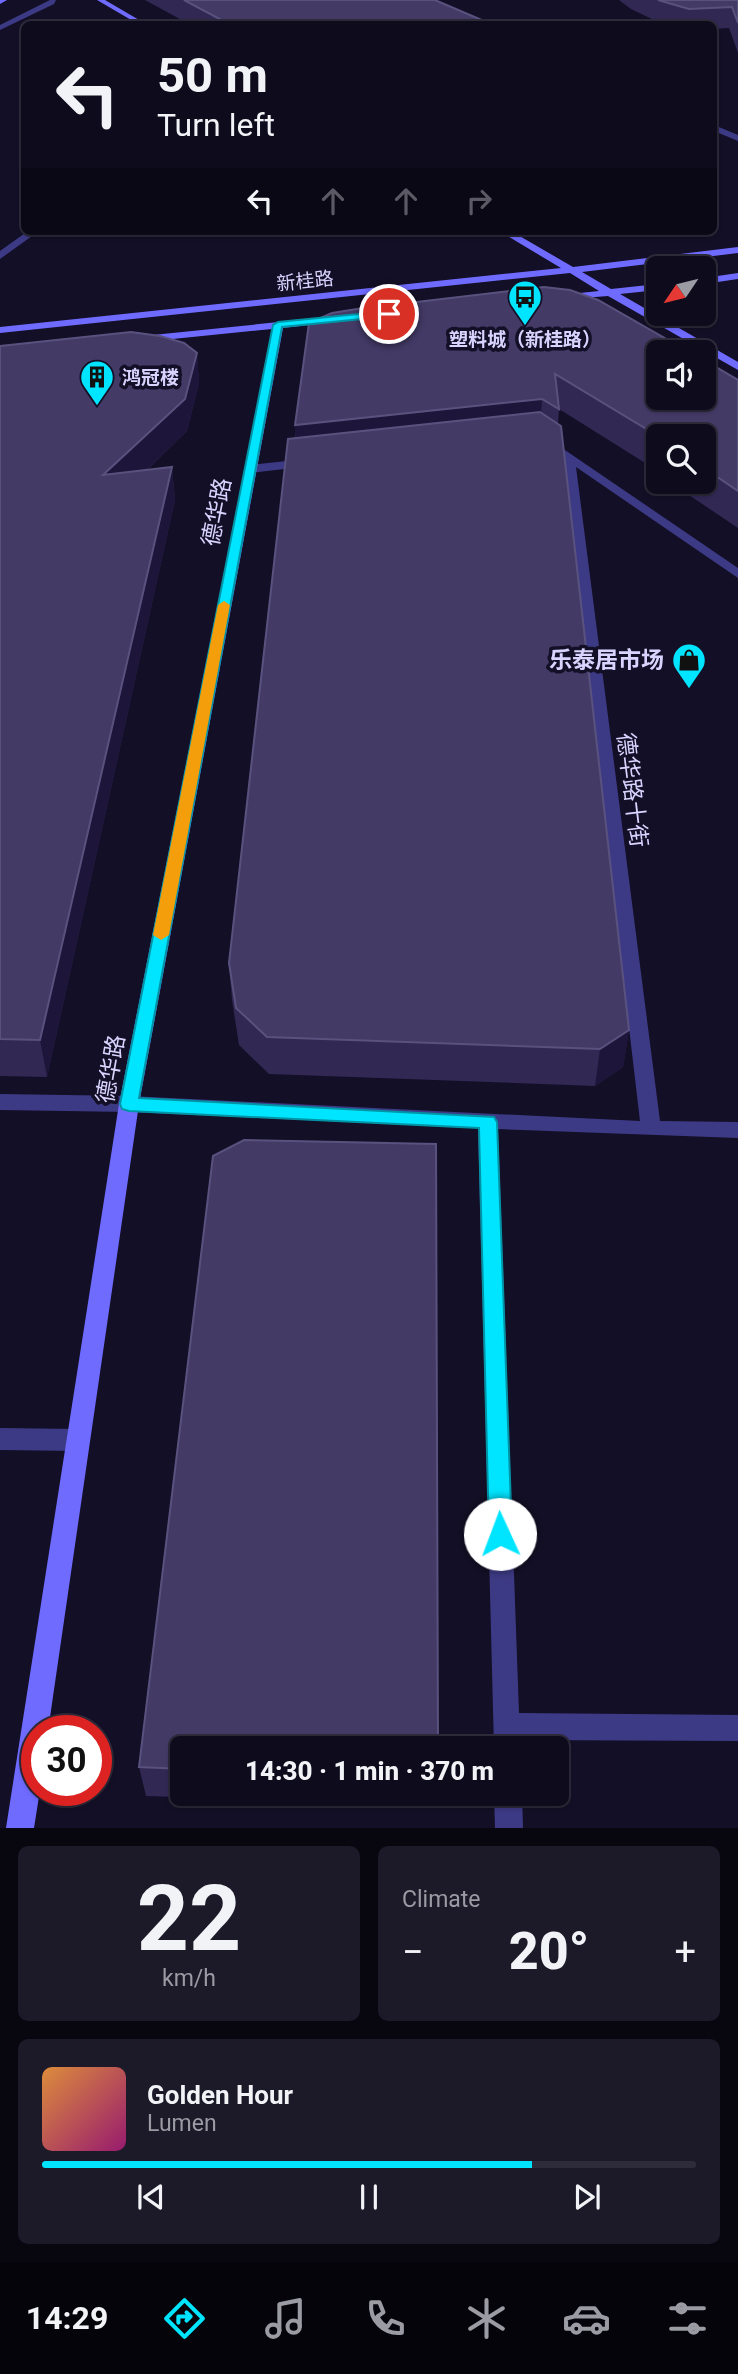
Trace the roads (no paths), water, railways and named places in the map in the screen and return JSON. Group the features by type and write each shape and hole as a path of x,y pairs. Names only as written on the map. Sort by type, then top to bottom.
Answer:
{"street":[{"path":"0,27 52,3 52,0"},
{"path":"100,0 137,21"},
{"path":"717,129 738,138"},
{"path":"0,256 29,235"},
{"path":"511,235 738,367"},
{"name":"新桂路","path":"0,330 573,270 738,250"},
{"path":"716,279 738,276"},
{"path":"555,298 646,288"},
{"name":"新桂路","path":"125,341 347,318"},
{"name":"德华路","path":"20,1828 129,1104 278,325"},
{"path":"549,443 738,574"},
{"name":"德华路十街","path":"568,456 651,1129"},
{"path":"250,469 319,461"},
{"path":"0,1102 129,1104 651,1129 738,1130"},
{"path":"488,1122 506,1736"},
{"path":"0,1439 78,1440"},
{"path":"532,1736 738,1728"},
{"path":"508,1806 509,1828"}],"place":[{"name":"塑料城（新桂路）","path":"525,327"},
{"name":"鸿冠楼","path":"97,407"},
{"name":"乐泰居市场","path":"689,690"}]}
